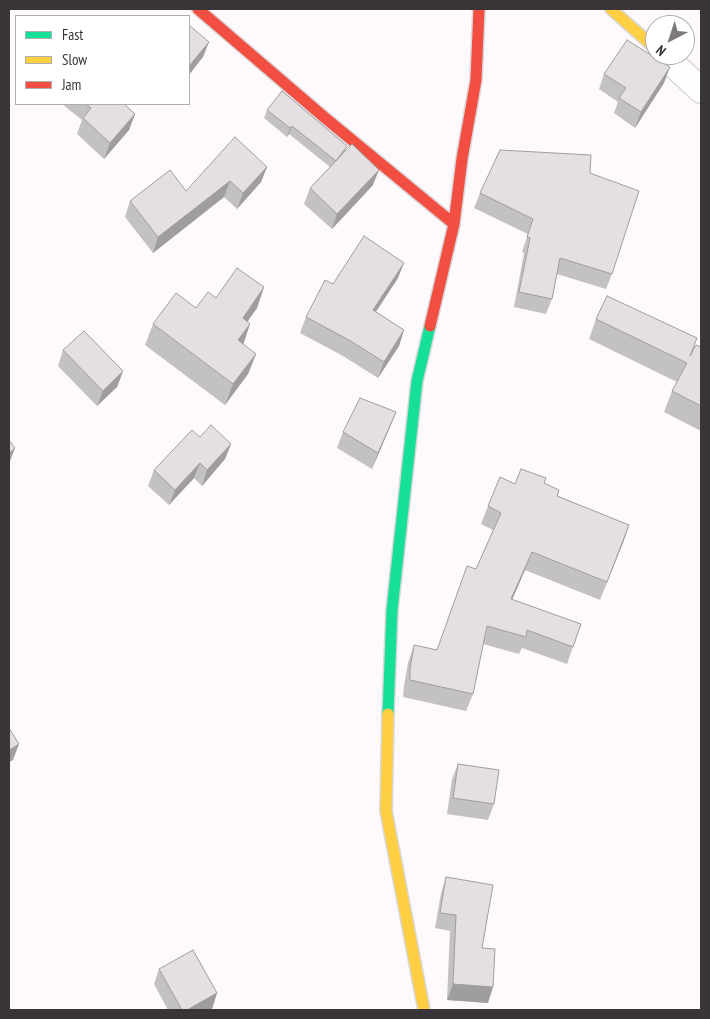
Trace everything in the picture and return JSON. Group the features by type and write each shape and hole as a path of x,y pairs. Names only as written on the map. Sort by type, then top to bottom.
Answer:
{"street":[{"path":"198,9 324,117 454,224"},
{"path":"424,1010 386,811 388,684 392,610 417,381 454,224 462,159 476,80 479,9"},
{"path":"611,9 645,39"},
{"path":"674,65 701,90"}],"building":[{"path":"190,26 209,42 190,65"},
{"path":"627,40 645,51 645,65 667,65 670,67 641,112 619,98 626,88 604,74"},
{"path":"282,91 347,146 336,161 292,126 290,128 267,110"},
{"path":"87,105 125,105 135,114 110,143 83,118 91,108"},
{"path":"235,137 267,167 243,193 230,181 158,237 130,201 170,170 186,191"},
{"path":"352,144 379,170 337,214 310,188"},
{"path":"500,150 591,155 590,173 639,191 612,274 560,258 552,299 519,292 530,238 527,237 533,219 480,193"},
{"path":"364,236 404,263 373,310 404,330 384,362 349,340 306,317 325,280 333,284"},
{"path":"237,268 264,287 243,318 250,324 238,340 256,354 233,384 153,324 176,293 196,308 208,292 216,298"},
{"path":"607,296 697,338 690,356 696,345 701,347 701,406 672,391 687,363 596,319"},
{"path":"84,331 123,371 103,391 63,350"},
{"path":"360,398 396,412 378,453 343,432"},
{"path":"211,425 231,444 207,470 200,463 175,490 154,470 192,430 200,437"},
{"path":"9,440 15,448 9,453"},
{"path":"521,469 546,478 544,483 559,490 557,496 629,525 607,582 532,552 511,599 581,624 573,647 527,630 526,637 487,626 473,694 410,680 414,645 437,650 467,566 476,569 501,513 488,506 500,477 515,484"},
{"path":"9,728 19,744 9,750"},
{"path":"458,764 499,770 494,804 453,798"},
{"path":"446,877 493,885 482,948 495,949 493,987 453,984 456,915 440,913"},
{"path":"193,950 217,993 187,1010 182,1010 159,969"}],"traffic: fast":[{"path":"388,714 392,610 417,381 430,326"}],"traffic: slow":[{"path":"611,9 645,39"},
{"path":"388,714 386,811 424,1010"}],"traffic: jam":[{"path":"198,9 324,117 454,224"},
{"path":"430,326 454,224 462,159 476,80 479,9"}]}
